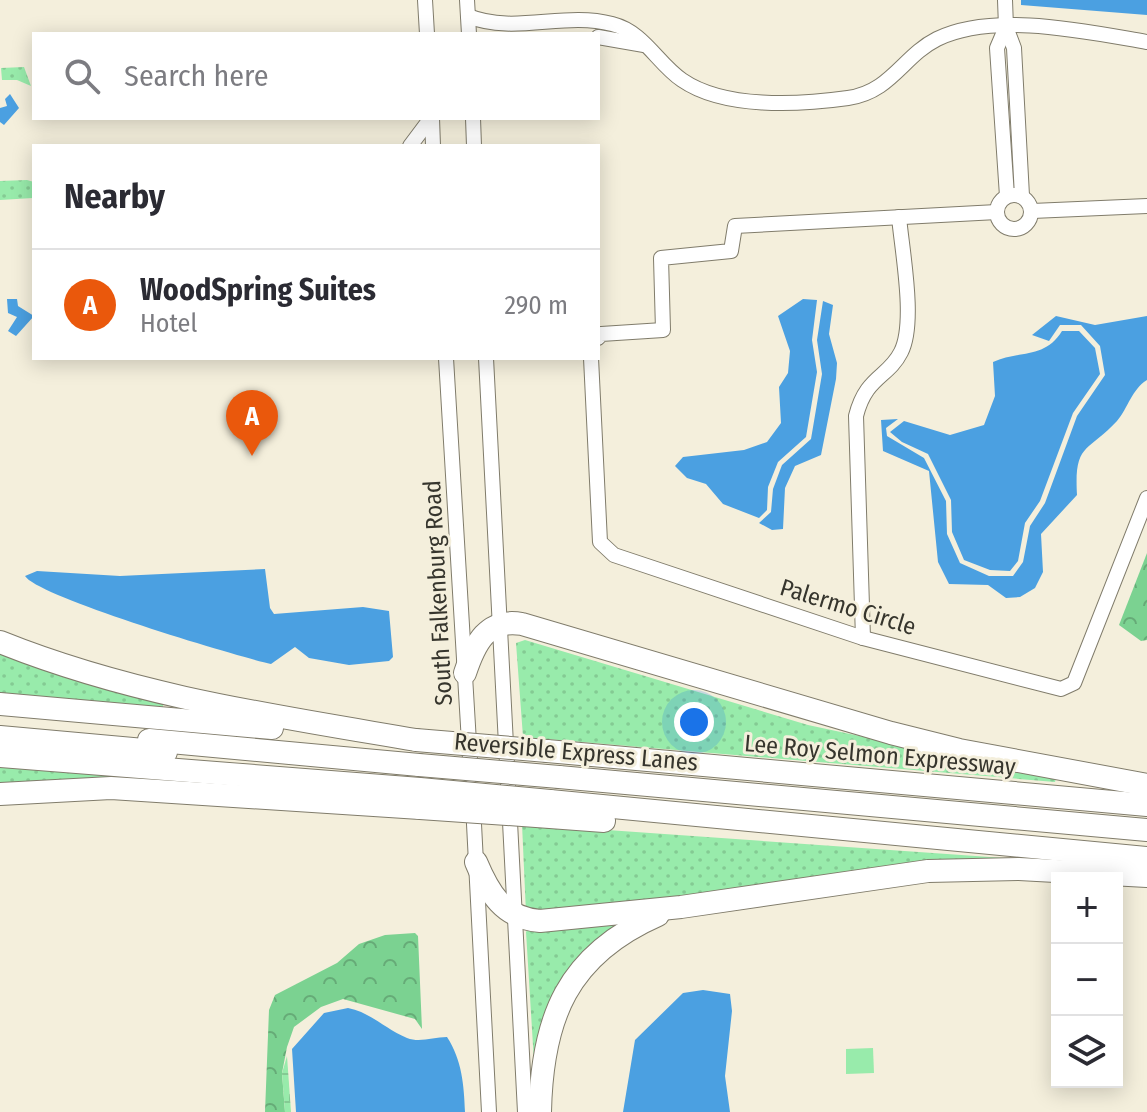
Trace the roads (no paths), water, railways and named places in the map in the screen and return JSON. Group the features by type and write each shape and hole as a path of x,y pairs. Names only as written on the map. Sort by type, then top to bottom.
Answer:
{"highway":[{"path":"465,673 480,640 501,622 533,626 823,714 959,750 1147,785"},
{"path":"0,642 83,673 167,696 416,740"},
{"path":"0,704 416,740"},
{"name":"Reversible Express Lanes","path":"0,726 420,784"},
{"path":"0,737 829,828 1147,858"},
{"name":"Lee Roy Selmon Expressway","path":"416,740 1147,805"},
{"path":"0,756 420,784"},
{"path":"0,794 420,784"},
{"name":"Reversible Express Lanes","path":"552,796 717,790 1147,830"},
{"path":"476,862 493,896 514,915 546,921 681,907 928,871 1019,869 1147,876"},
{"path":"540,1112 544,1047 552,1020 571,983 592,958 621,934 681,907"}],"street":[{"path":"425,0 427,32"},
{"path":"467,0 469,32"},
{"path":"600,335 663,330 661,258 731,251 735,226 997,212 1014,196 1014,48 1006,27 1005,0"},
{"path":"468,16 498,25 599,21 633,33 680,79 707,94 757,102 850,98 891,81 914,55 938,38 974,29 1066,28 1147,42"},
{"path":"600,37 648,46"},
{"path":"412,144 430,120"},
{"path":"431,120 433,144"},
{"path":"473,120 474,144"},
{"path":"1014,196 1032,211 1147,206"},
{"path":"997,212 1006,227 1017,229 1028,223 1032,211"},
{"path":"863,638 856,416 870,382 900,356 907,337 899,217"},
{"name":"South Falkenburg Road","path":"446,360 489,1112"},
{"path":"486,360 525,1112"},
{"name":"Palermo Circle","path":"591,360 600,542 614,555 863,638 1061,689 1074,683 1147,498"}],"water":[{"path":"1021,0 1147,0 1147,15 1021,5"},
{"path":"10,94 19,108 4,125 0,122 0,108 7,106 5,99"},
{"path":"7,299 17,299 18,306 32,315 32,318 16,336 8,331 17,317 8,313"},
{"path":"803,299 817,300 812,340 817,372 806,437 778,462 768,487 767,510 759,518 723,504 706,484 687,478 675,466 683,457 744,450 767,442 781,423 779,387 788,373 790,351 778,316"},
{"path":"823,301 833,305 829,334 837,363 821,455 795,466 785,488 783,529 772,530 759,523 771,512 773,489 782,465 811,439 822,374 817,340"},
{"path":"1056,316 1095,325 1147,316 1147,380 1138,388 1117,421 1080,457 1077,495 1041,534 1043,572 1035,588 1020,597 1006,598 988,585 949,584 938,562 929,471 883,451 881,420 898,419 886,428 887,436 924,458 946,501 947,534 960,563 989,576 1013,576 1023,562 1030,526 1045,503 1077,416 1105,375 1100,346 1081,325 1060,325 1049,341 1032,335"},
{"path":"1062,331 1079,331 1095,348 1100,374 1073,413 1040,501 1025,523 1018,561 1010,571 990,570 964,560 952,532 951,500 928,454 902,442 890,432 904,421 950,435 984,425 995,396 993,362 1040,350"},
{"path":"265,569 270,608 274,614 363,607 389,611 393,657 389,661 349,665 309,658 295,647 271,664 99,611 38,585 25,576 37,571 120,576"},
{"path":"703,990 730,994 732,1011 725,1076 730,1112 623,1112 635,1040 683,993"},
{"path":"348,1008 407,1038 447,1037 459,1064 465,1112 296,1112 292,1049 324,1013"}],"place":[{"name":"WoodSpring Suites","path":"252,456"}]}
